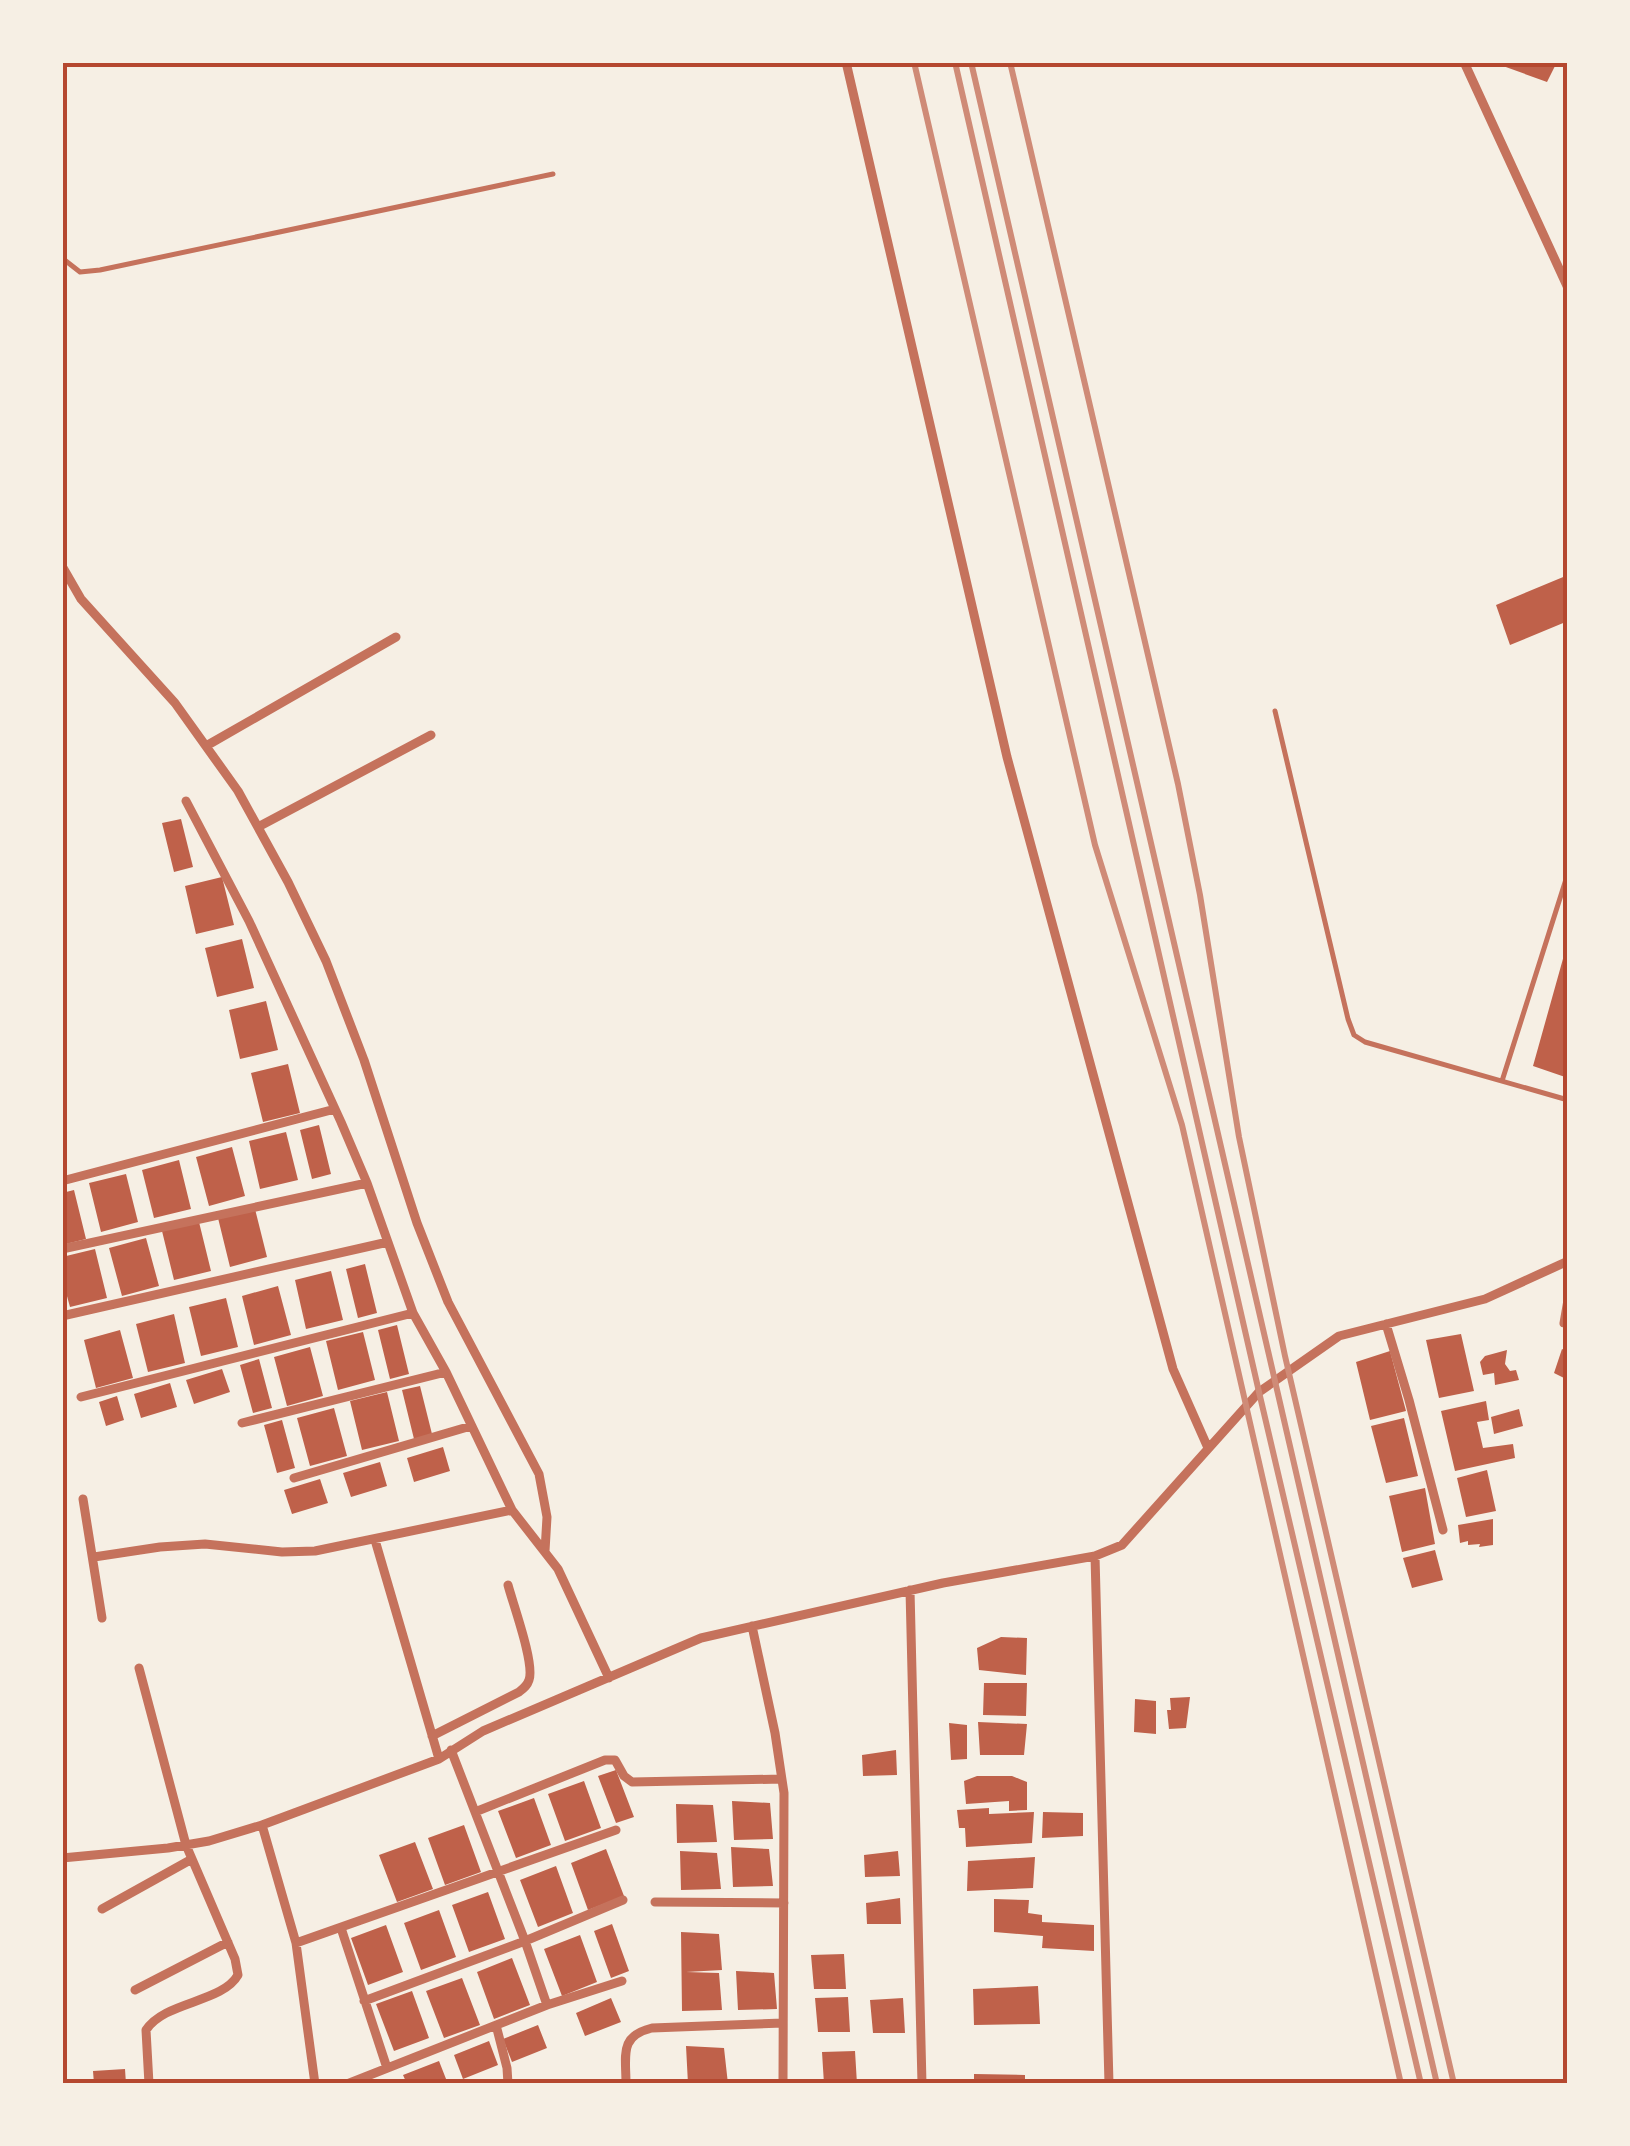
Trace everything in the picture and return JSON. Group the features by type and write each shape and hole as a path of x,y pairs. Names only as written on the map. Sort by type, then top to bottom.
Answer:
{"street":[{"path":"846,62 1007,757 1173,1368 1208,1448"},
{"path":"1464,62 1568,288"},
{"path":"62,566 81,600 175,703 206,746 238,791 288,882 326,960 448,1302 539,1474 547,1518 545,1551"},
{"path":"206,746 396,636"},
{"path":"258,826 431,735"},
{"path":"186,801 249,921 335,1109 367,1183 413,1313 512,1510 558,1569 609,1678"},
{"path":"62,1181 335,1109"},
{"path":"62,1249 367,1183"},
{"path":"62,1316 388,1242"},
{"path":"62,1858 186,1845 262,1825 439,1759 484,1732 700,1638 910,1590 1096,1556 1122,1545 1259,1392 1339,1336 1485,1299 1568,1261"},
{"path":"1568,1300 1564,1323 1568,1324"},
{"path":"81,1397 413,1313"},
{"path":"1386,1324 1443,1530"},
{"path":"242,1423 446,1372"},
{"path":"294,1478 471,1426"},
{"path":"83,1499 102,1618"},
{"path":"94,1557 160,1546 205,1544 282,1552 315,1551 512,1510"},
{"path":"375,1540 439,1759"},
{"path":"1096,1556 1109,2084"},
{"path":"432,1736 527,1686 530,1662 508,1586"},
{"path":"910,1590 922,2084"},
{"path":"752,1626 784,1793 783,2084"},
{"path":"139,1668 186,1845 238,1969 232,1985 148,2025 148,2084"},
{"path":"451,1750 547,2005"},
{"path":"475,1812 606,1760 616,1760 632,1782 782,1779"},
{"path":"262,1825 296,1942 315,2084"},
{"path":"296,1942 616,1830"},
{"path":"102,1909 192,1859"},
{"path":"364,2001 623,1900"},
{"path":"656,1902 784,1903"},
{"path":"341,1928 387,2068"},
{"path":"135,1990 228,1942"},
{"path":"347,2084 547,2005 622,1981"},
{"path":"626,2084 626,2046 629,2038 640,2030 783,2023"},
{"path":"496,2025 508,2084"}],"lane":[{"path":"62,258 80,272 100,270 553,174"},
{"path":"1274,711 1354,1034 1365,1042 1568,1100"},
{"path":"1502,1081 1568,873"}],"building":[{"path":"1504,62 1557,62 1547,82 1503,66"},
{"path":"1568,575 1568,621 1510,645 1496,605"},
{"path":"181,819 193,867 174,872 162,823"},
{"path":"222,877 234,925 196,934 185,886"},
{"path":"242,939 254,988 217,997 205,948"},
{"path":"1568,948 1568,1078 1533,1066"},
{"path":"266,1001 278,1050 240,1059 229,1010"},
{"path":"288,1064 300,1113 263,1122 251,1073"},
{"path":"319,1125 331,1174 312,1179 300,1130"},
{"path":"286,1132 298,1180 260,1189 249,1141"},
{"path":"232,1147 245,1196 209,1206 196,1157"},
{"path":"179,1160 191,1209 154,1218 142,1170"},
{"path":"126,1174 138,1222 101,1232 89,1183"},
{"path":"74,1190 86,1239 62,1245 62,1193"},
{"path":"255,1209 267,1257 230,1267 218,1218"},
{"path":"199,1222 211,1271 174,1280 162,1231"},
{"path":"146,1238 159,1286 122,1296 109,1248"},
{"path":"95,1249 107,1298 70,1307 62,1278 62,1257"},
{"path":"365,1264 377,1313 358,1318 346,1269"},
{"path":"331,1271 343,1320 306,1329 295,1280"},
{"path":"278,1286 291,1335 254,1345 242,1296"},
{"path":"226,1298 238,1347 201,1356 189,1307"},
{"path":"174,1314 185,1363 148,1372 136,1324"},
{"path":"397,1325 409,1374 390,1379 378,1330"},
{"path":"120,1330 133,1378 96,1388 84,1340"},
{"path":"363,1332 375,1380 338,1390 326,1341"},
{"path":"1461,1334 1474,1391 1439,1398 1426,1340"},
{"path":"310,1347 323,1396 287,1406 274,1357"},
{"path":"1562,1349 1568,1352 1568,1380 1554,1373"},
{"path":"1507,1350 1505,1364 1510,1371 1516,1370 1519,1380 1495,1385 1494,1373 1483,1375 1480,1362 1485,1356"},
{"path":"1390,1351 1406,1411 1370,1420 1356,1362"},
{"path":"259,1359 272,1408 253,1413 240,1365"},
{"path":"222,1369 230,1392 194,1404 186,1380"},
{"path":"170,1383 177,1407 141,1418 134,1394"},
{"path":"420,1386 432,1434 414,1439 402,1390"},
{"path":"387,1392 399,1441 362,1450 350,1401"},
{"path":"117,1396 124,1420 106,1426 99,1402"},
{"path":"1486,1401 1489,1420 1477,1422 1483,1448 1513,1444 1515,1458 1455,1471 1441,1411"},
{"path":"334,1408 347,1456 310,1466 297,1418"},
{"path":"1519,1409 1523,1426 1494,1434 1491,1417"},
{"path":"1404,1418 1418,1476 1386,1483 1371,1426"},
{"path":"282,1420 295,1468 277,1473 264,1425"},
{"path":"443,1447 450,1471 414,1482 407,1458"},
{"path":"380,1462 387,1486 351,1497 343,1473"},
{"path":"1487,1470 1496,1511 1466,1517 1457,1478"},
{"path":"320,1479 328,1503 292,1514 284,1490"},
{"path":"1425,1488 1435,1544 1402,1552 1389,1496"},
{"path":"1493,1519 1493,1545 1460,1543 1458,1525"},
{"path":"1435,1550 1443,1580 1412,1588 1403,1558"},
{"path":"1001,1637 1027,1638 1026,1675 979,1670 977,1648"},
{"path":"984,1683 1027,1683 1026,1716 983,1715"},
{"path":"1190,1697 1186,1728 1169,1729 1170,1698"},
{"path":"1135,1699 1156,1701 1156,1734 1134,1732"},
{"path":"978,1722 1027,1724 1024,1755 980,1755"},
{"path":"949,1723 967,1725 967,1759 951,1760"},
{"path":"896,1750 897,1775 863,1776 862,1755"},
{"path":"616,1770 634,1817 616,1823 598,1776"},
{"path":"977,1776 1012,1776 1027,1782 1027,1810 1009,1811 1009,1801 966,1804 964,1781"},
{"path":"584,1781 601,1828 565,1841 548,1794"},
{"path":"534,1798 551,1845 516,1858 498,1811"},
{"path":"732,1801 770,1803 773,1839 734,1840"},
{"path":"676,1804 713,1805 717,1842 677,1843"},
{"path":"989,1808 989,1814 1034,1812 1032,1843 966,1847 965,1828 959,1828 957,1810"},
{"path":"1043,1812 1083,1813 1083,1836 1042,1838"},
{"path":"464,1825 481,1872 445,1885 428,1838"},
{"path":"415,1842 433,1889 397,1902 379,1855"},
{"path":"731,1847 769,1849 773,1886 733,1887"},
{"path":"606,1849 624,1896 588,1910 571,1863"},
{"path":"680,1851 717,1853 721,1889 681,1890"},
{"path":"898,1851 900,1876 865,1877 864,1855"},
{"path":"1035,1857 1033,1888 967,1891 968,1861"},
{"path":"556,1866 573,1913 538,1927 520,1880"},
{"path":"488,1892 505,1939 469,1952 452,1905"},
{"path":"900,1898 901,1924 867,1924 866,1903"},
{"path":"994,1899 1029,1900 1028,1913 1042,1915 1042,1922 1094,1925 1094,1951 1042,1948 1043,1936 994,1932"},
{"path":"439,1910 456,1957 421,1970 404,1923"},
{"path":"612,1924 629,1971 611,1978 594,1931"},
{"path":"386,1925 403,1972 368,1985 351,1938"},
{"path":"681,1932 719,1934 722,1970 686,1972 719,1973 722,2010 682,2011"},
{"path":"580,1935 597,1982 562,1996 544,1949"},
{"path":"844,1954 846,1989 814,1989 811,1955"},
{"path":"512,1958 530,2005 494,2019 477,1972"},
{"path":"736,1971 774,1973 777,2009 738,2010"},
{"path":"462,1978 480,2025 444,2038 426,1991"},
{"path":"1038,1986 1040,2024 974,2025 973,1989"},
{"path":"412,1991 429,2038 394,2051 376,2004"},
{"path":"848,1997 850,2032 818,2032 815,1998"},
{"path":"611,1998 621,2022 585,2036 576,2013"},
{"path":"903,1998 905,2033 873,2033 870,2000"},
{"path":"538,2025 547,2048 512,2062 503,2039"},
{"path":"489,2041 498,2065 463,2079 454,2055"},
{"path":"686,2046 724,2048 728,2084 688,2084"},
{"path":"855,2051 857,2084 824,2084 822,2052"},
{"path":"439,2061 448,2084 407,2084 403,2075"},
{"path":"125,2069 126,2084 94,2084 93,2071"},
{"path":"974,2074 1025,2075 1025,2084 974,2084"}],"railway":[{"path":"914,62 1095,845 1182,1125 1401,2084"},
{"path":"955,62 1421,2084"},
{"path":"971,62 1437,2084"},
{"path":"1010,62 1178,784 1239,1137 1285,1356 1454,2084"}]}
